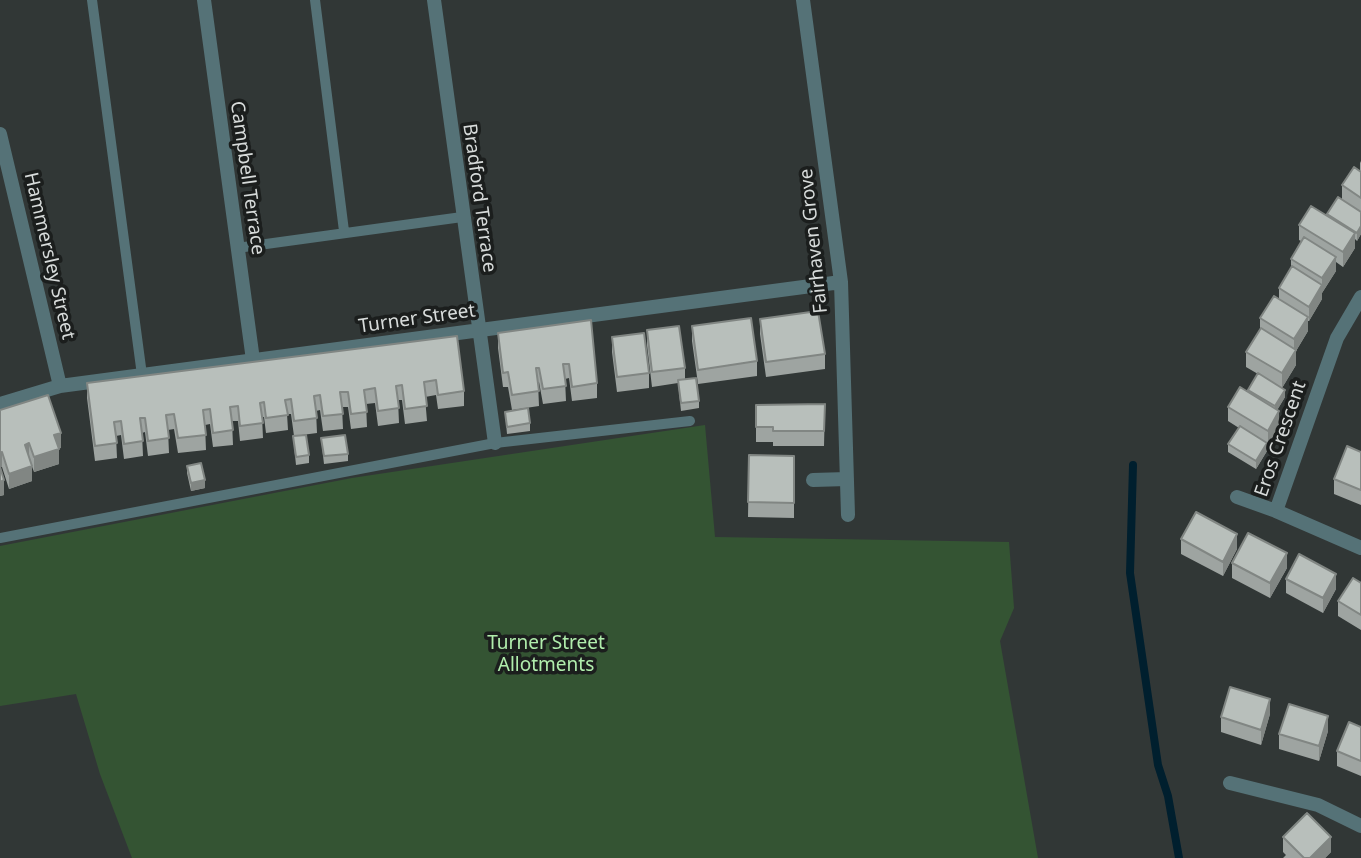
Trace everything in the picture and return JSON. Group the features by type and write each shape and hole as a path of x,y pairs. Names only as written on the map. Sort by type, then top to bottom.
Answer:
{"street":[{"name":"Campbell Terrace","path":"204,0 253,360"},
{"name":"Bradford Terrace","path":"434,0 495,443"},
{"name":"Fairhaven Grove","path":"803,0 841,282 848,515"},
{"name":"Hammersley Street","path":"0,134 60,386"},
{"name":"Turner Street","path":"0,404 60,386 841,282"},
{"name":"Eros Crescent","path":"1361,298 1337,338 1276,511 1361,548"},
{"path":"813,480 847,479"},
{"path":"1237,497 1276,511"},
{"path":"1230,783 1318,805 1361,826"}],"lane":[{"path":"92,0 142,375"},
{"path":"315,0 344,232"},
{"path":"237,247 462,217"},
{"path":"0,538 495,443 690,421"}],"green space":[{"name":"Turner Street Allotments","path":"705,425 715,537 1009,542 1014,608 1000,641 1038,858 132,858 100,774 76,694 0,706 0,546 352,478"}],"building":[{"path":"1354,167 1361,172 1361,198 1342,185"},
{"path":"1338,197 1361,212 1361,226 1357,233 1327,214"},
{"path":"1311,206 1355,233 1343,252 1299,225"},
{"path":"1304,237 1336,257 1322,278 1291,259"},
{"path":"1292,266 1322,285 1309,307 1279,288"},
{"path":"1274,296 1308,317 1294,339 1260,318"},
{"path":"818,311 825,354 766,362 760,319"},
{"path":"751,318 757,361 698,370 692,326"},
{"path":"591,320 597,383 572,387 569,364 563,364 566,386 543,389 539,368 536,368 539,391 512,395 508,372 503,373 498,333"},
{"path":"679,326 685,368 652,372 647,330"},
{"path":"1261,328 1296,350 1282,373 1246,352"},
{"path":"644,333 649,373 617,377 612,337"},
{"path":"457,336 464,391 438,395 436,380 424,382 427,406 405,409 402,385 396,386 399,408 378,411 375,388 364,390 367,412 351,414 348,392 340,392 343,414 323,416 320,395 314,396 317,418 294,421 291,399 285,400 288,415 266,418 264,402 260,403 263,423 240,426 238,406 230,407 233,430 213,433 210,409 203,410 206,435 178,438 174,414 166,415 169,438 148,441 145,418 140,418 143,441 124,444 121,421 114,422 117,443 95,446 87,383"},
{"path":"1258,373 1285,390 1275,406 1248,390"},
{"path":"696,378 699,401 681,403 678,380"},
{"path":"1240,387 1279,411 1268,431 1228,407"},
{"path":"48,395 61,433 54,435 59,449 34,457 29,443 25,445 32,466 9,474 2,452 0,453 0,410"},
{"path":"825,404 824,431 773,431 773,427 756,427 756,405"},
{"path":"528,408 530,423 507,427 505,412"},
{"path":"1240,426 1267,443 1256,461 1228,444"},
{"path":"306,435 309,455 296,457 293,436"},
{"path":"345,435 348,454 324,456 321,438"},
{"path":"1347,446 1361,452 1361,490 1334,479"},
{"path":"749,455 794,456 794,503 748,502"},
{"path":"201,463 205,480 191,483 187,466"},
{"path":"1196,512 1237,534 1223,562 1181,539"},
{"path":"1248,533 1287,553 1270,583 1232,563"},
{"path":"1299,554 1336,574 1323,598 1286,579"},
{"path":"1353,578 1361,583 1361,615 1338,601"},
{"path":"1230,687 1270,699 1261,730 1221,717"},
{"path":"1289,704 1328,716 1319,746 1279,734"},
{"path":"1349,722 1361,727 1361,761 1337,751"},
{"path":"1307,813 1331,837 1310,858 1304,858 1283,837"}],"waterway":[{"path":"1133,465 1130,573 1158,765 1168,796 1179,858"}]}
